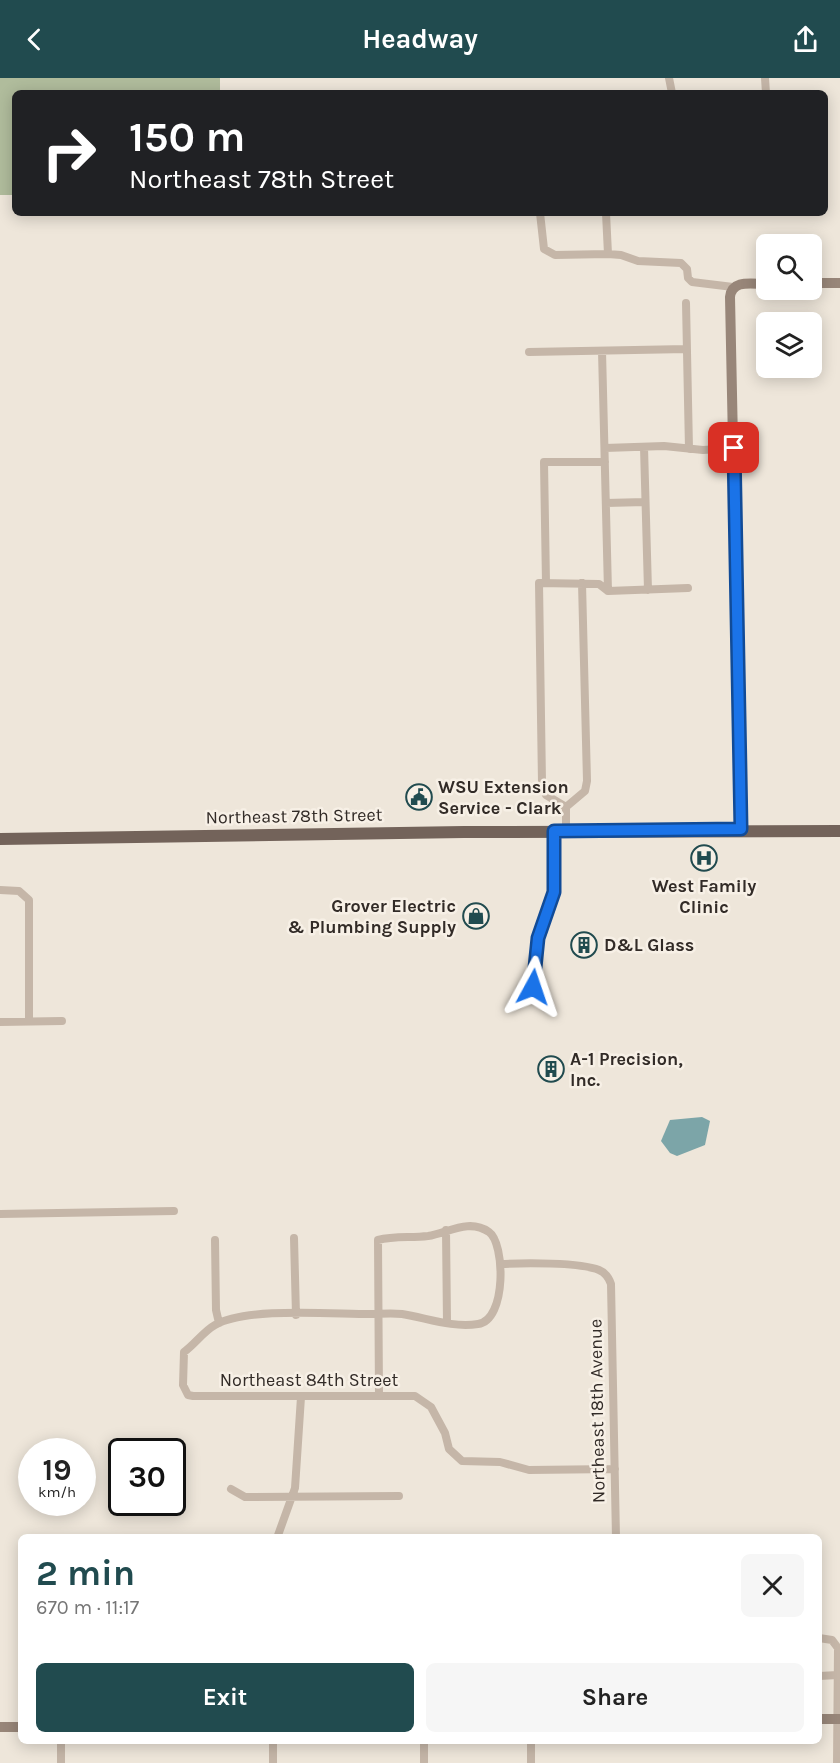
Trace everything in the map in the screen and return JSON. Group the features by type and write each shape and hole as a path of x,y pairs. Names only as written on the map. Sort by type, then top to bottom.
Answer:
{"main road":[{"name":"Northeast 78th Street","path":"0,839 741,829 840,831"}],"street":[{"path":"540,216 544,249 555,255 608,254 621,255 638,261 681,263 687,268 688,278 692,282 733,288"},
{"path":"606,216 608,254"},
{"path":"822,283 840,283"},
{"path":"741,829 730,297 737,284 756,284"},
{"path":"686,303 689,448"},
{"path":"529,352 687,349"},
{"path":"602,351 608,591"},
{"path":"644,447 648,590"},
{"path":"605,448 734,448"},
{"path":"546,583 544,462 605,462"},
{"path":"606,503 645,502"},
{"path":"566,807 546,795 542,783 538,583 599,584 608,591 688,588"},
{"path":"533,987 538,938 554,892 560,831 566,807 585,791 587,781 582,583"},
{"path":"0,890 20,891 28,900 29,1021"},
{"path":"0,1022 62,1021"},
{"path":"0,1214 174,1211"},
{"path":"215,1240 216,1310 219,1323 244,1316 296,1315 377,1314 402,1314 432,1322 479,1324 487,1321 498,1305 500,1264 495,1239 491,1233 477,1227 452,1227 428,1236 378,1240 377,1314 379,1395"},
{"path":"446,1230 447,1323"},
{"path":"294,1238 296,1315"},
{"name":"Northeast 18th Avenue","path":"500,1264 530,1263 595,1269 604,1273 611,1284 616,1534"},
{"name":"Northeast 84th Street","path":"219,1323 210,1328 191,1348 184,1352 183,1385 188,1395 415,1396 424,1400 439,1421 449,1449 462,1461 500,1462 529,1470 615,1469"},
{"path":"278,1534 295,1488 301,1397"},
{"path":"231,1490 245,1497 399,1496"},
{"path":"822,1639 833,1641 838,1648 837,1763"},
{"path":"822,1676 838,1675"},
{"path":"822,1719 839,1719"},
{"path":"0,1726 18,1727"},
{"path":"61,1744 61,1763"},
{"path":"273,1744 273,1763"},
{"path":"424,1744 424,1763"},
{"path":"531,1744 531,1763"}],"green space":[{"path":"0,78 220,78 220,90 12,90 12,195 0,195"}],"water":[{"path":"702,1117 710,1121 705,1145 677,1156 670,1153 661,1141 670,1120"}],"place":[{"name":"WSU Extension Service - Clark","path":"419,797"},
{"name":"West Family Clinic","path":"704,858"},
{"name":"Grover Electric & Plumbing Supply","path":"476,916"},
{"name":"D&L Glass","path":"584,945"},
{"name":"A-1 Precision, Inc.","path":"551,1069"}],"route":[{"path":"533,987 538,938 554,892 554,831 741,829 734,448"}]}
